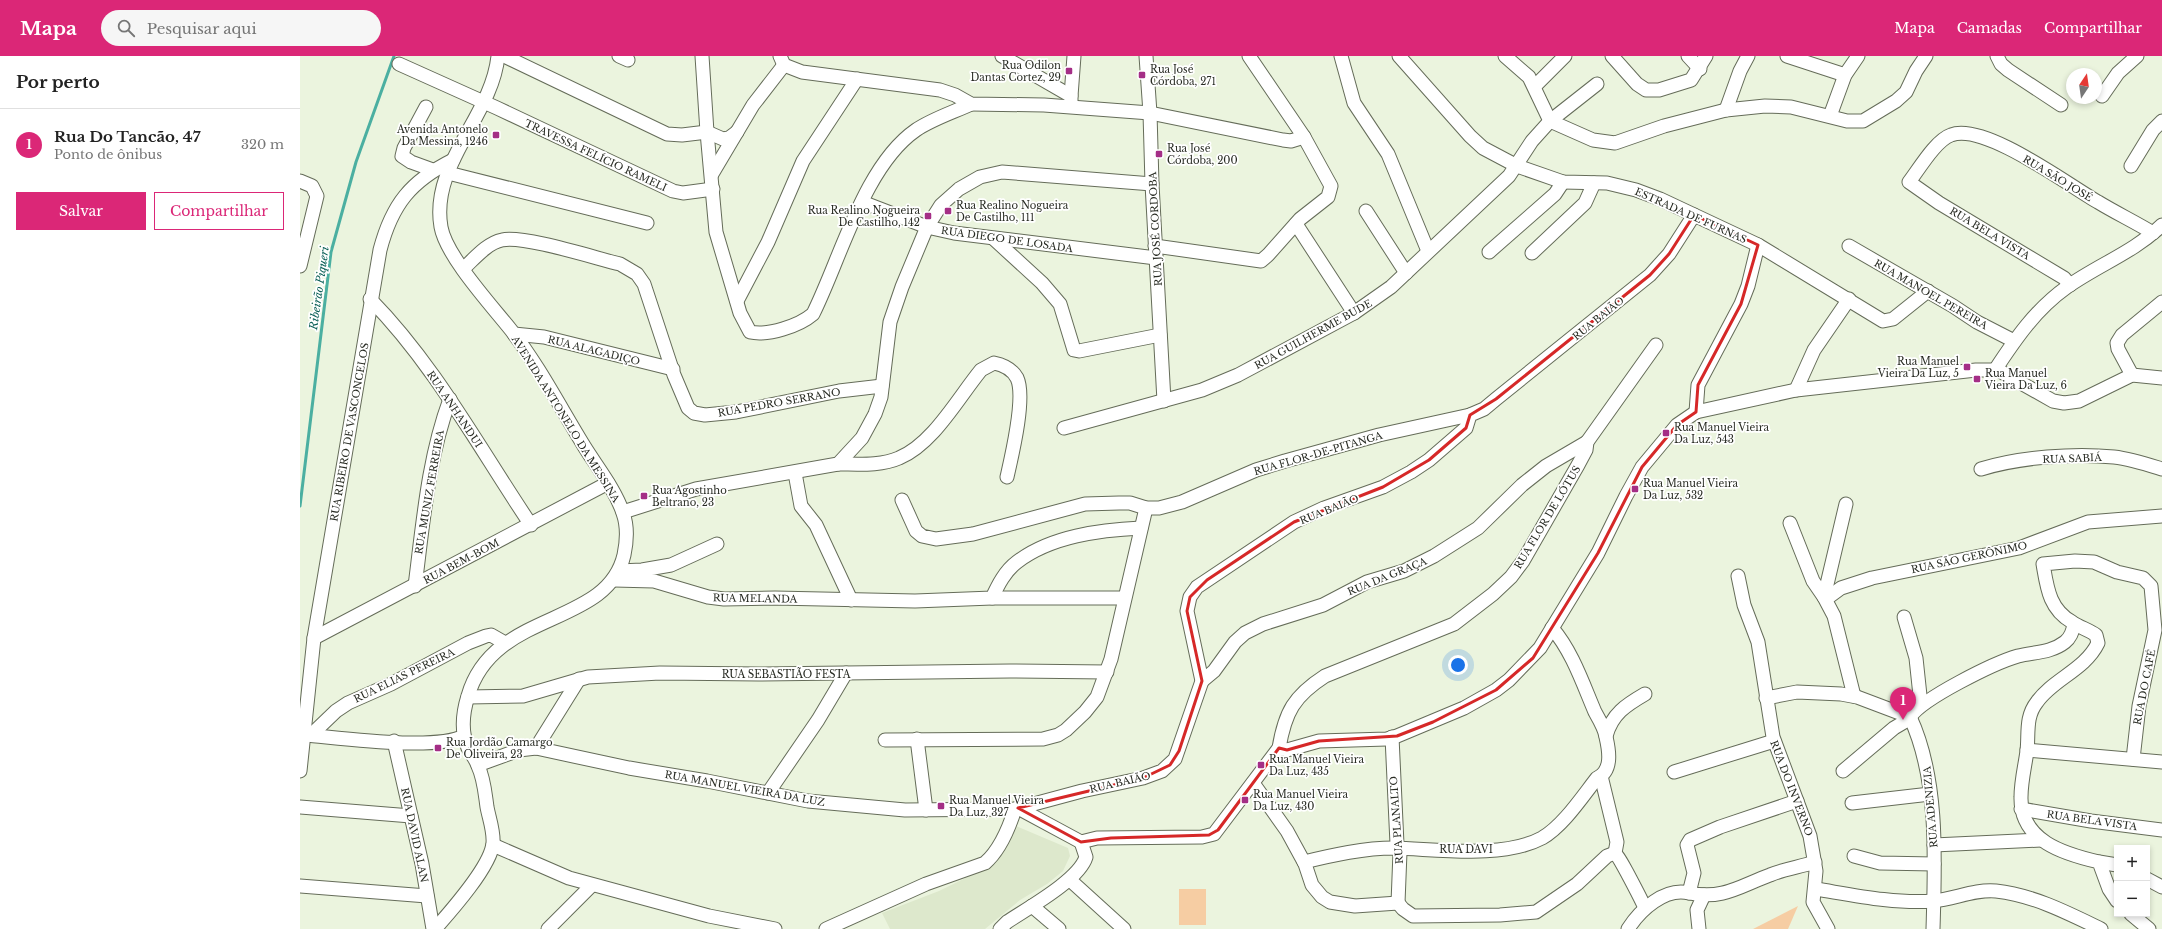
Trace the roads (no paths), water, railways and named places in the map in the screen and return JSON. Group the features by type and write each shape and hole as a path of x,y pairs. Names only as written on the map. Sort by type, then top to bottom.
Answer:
{"street":[{"name":"AVENIDA ANTONELO DA MESSINA","path":"498,56 494,76 448,173 439,204 442,231 446,245 514,334 608,483 623,512 627,535 617,575"},
{"path":"504,56 667,134 682,135 707,132 723,139 729,138 737,132"},
{"path":"702,56 707,132 720,248 740,313 750,332 757,334 775,330 808,319 817,306 862,202 878,171 914,131 971,104 1071,101 1150,113 1283,140 1304,137"},
{"path":"1002,56 1071,101"},
{"path":"1071,101 1074,56"},
{"name":"RUA JOSÉ CORDOBA","path":"1146,56 1164,401"},
{"path":"1156,252 1258,261 1268,255 1296,224 1328,197 1331,191 1331,186 1304,137 1249,56"},
{"path":"1341,56 1354,103 1366,119 1373,134 1391,161 1428,250"},
{"name":"ESTRADA DE FURNAS","path":"1399,56 1470,136 1483,148 1517,166 1563,182 1607,183 1636,190 1758,245 1886,322 1893,319 1928,291"},
{"path":"1505,56 1529,78 1550,121 1593,140 1615,143 1664,126 1726,110 1765,106 1791,107 1847,121 1863,121 1896,101 1906,92 1916,71 1926,56"},
{"path":"1534,86 1565,56"},
{"path":"1612,56 1637,84 1650,91 1686,83 1696,76 1706,56"},
{"path":"1688,56 1700,69"},
{"path":"1726,110 1740,71 1748,56"},
{"path":"1787,56 1845,75"},
{"path":"1830,116 1845,75 1858,56"},
{"path":"1997,56 2001,64 2008,70 2061,105"},
{"path":"2102,96 2118,73 2137,56"},
{"path":"712,174 782,60 802,72 940,90 955,95 971,104"},
{"name":"TRAVESSA FELÍCIO RAMELI","path":"399,64 483,101 673,191 683,193 713,189"},
{"path":"737,301 768,242 803,161 858,79"},
{"name":"RUA GUILHERME BUDE","path":"1064,428 1202,390 1238,376 1296,346 1354,313 1378,297 1406,273 1428,250 1498,186 1517,166 1527,148 1550,121 1597,84"},
{"path":"426,107 404,148 402,156 404,159 433,170"},
{"path":"2131,166 2154,130 2162,121"},
{"name":"RUA SÃO JOSÉ","path":"1909,182 1939,143 1948,136 1959,133 1992,142 2015,152 2158,229"},
{"name":"RUA RIBEIRO DE VASCONCELOS","path":"305,735 314,638 370,299 380,250 391,215 412,187 433,170 453,160"},
{"path":"838,464 862,438 874,414 882,386 890,322 895,305 927,227 941,205 959,189 980,177 992,173 1017,171 1152,184"},
{"path":"448,173 647,223"},
{"path":"300,181 312,186 317,196 302,250 300,266"},
{"path":"1489,252 1555,194 1563,182"},
{"name":"RUA BELA VISTA","path":"1909,182 1939,203 2064,278 2070,285"},
{"path":"1532,254 1585,203 1594,183"},
{"name":"RUA DIEGO DE LOSADA","path":"862,202 927,227 994,239 1156,252"},
{"path":"1366,211 1406,273"},
{"name":"RUA BAIÃO","path":"1016,809 1082,791 1142,778 1162,771 1170,765 1179,751 1202,681 1187,611 1190,597 1197,587 1294,522 1324,508 1384,487 1429,460 1466,428 1470,415 1484,408 1496,399 1644,279 1669,254 1694,215"},
{"path":"1296,224 1354,313"},
{"path":"1995,370 2014,341 2036,312 2070,285 2144,242 2158,229"},
{"path":"994,239 1042,283 1060,304 1073,349 1079,351 1160,335"},
{"name":"RUA PEDRO SERRANO","path":"463,269 495,242 506,240 525,241 626,266 637,274 644,284 684,398 688,408 694,413 705,415 736,412 839,391 882,386"},
{"path":"1696,412 1698,385 1741,304 1748,286 1758,245"},
{"name":"RUA MANOEL PEREIRA","path":"1849,246 1928,291 1977,322 2014,341"},
{"name":"RUA ANHANDUI","path":"370,299 390,319 450,399 531,524"},
{"path":"1796,390 1814,350 1849,299"},
{"path":"2132,376 2118,349 2117,343 2122,335 2162,302"},
{"name":"RUA ALAGADIÇO","path":"514,334 544,337 673,369"},
{"name":"RUA FLOR DE LÓTUS","path":"1279,748 1287,713 1307,688 1325,676 1454,624 1493,594 1511,577 1523,561 1569,482 1586,450 1588,442 1656,345"},
{"path":"623,512 696,489 795,473 838,464 881,463 898,459 913,451 925,441 981,370 994,363 1012,371 1019,384 1016,429 1007,477"},
{"path":"1000,929 1070,880 1080,870 1086,857 1081,842 1111,838 1209,835 1218,830 1279,748 1287,750 1319,741 1392,738 1433,722 1496,690 1533,658 1598,553 1642,467 1677,425 1696,412 1796,390 1995,370 2011,376 2053,401 2064,403 2079,401 2132,376 2162,378"},
{"name":"RUA MUNIZ FERREIRA","path":"414,586 427,498 440,427 450,399"},
{"name":"RUA FLOR-DE-PITANGA","path":"1146,508 1182,502 1256,470 1285,461 1379,435 1470,415"},
{"name":"RUA DA GRAÇA","path":"1202,681 1214,671 1235,642 1245,633 1263,624 1323,605 1368,582 1404,571 1443,552 1478,528 1522,485 1546,466 1588,442"},
{"name":"RUA SABIÁ","path":"1980,469 2006,462 2101,456 2128,459 2162,469"},
{"path":"795,473 798,492 804,512 816,525 851,600"},
{"name":"RUA BEM-BOM","path":"314,638 608,483"},
{"path":"885,740 1030,739 1058,735 1075,722 1092,705 1107,672 1146,508 1130,504 1085,504 973,534 936,539 922,536 916,531 902,500"},
{"path":"1825,598 1846,504"},
{"name":"RUA SÃO GERÔNIMO","path":"1825,598 1841,588 1866,580 1942,562 2023,547 2088,522 2162,516"},
{"path":"1790,523 1813,581 1825,598 1834,616 1854,696"},
{"path":"992,598 1000,582 1016,563 1038,550 1081,535 1141,528"},
{"path":"434,929 480,872 493,845 483,781 478,765 469,750 464,736 465,709 468,696 477,675 505,643 543,622 573,610 593,598 617,575 672,565 717,544"},
{"name":"RUA DO CAFÉ","path":"2074,624 2059,613 2053,606 2047,587 2043,564 2075,561 2094,562 2116,572 2143,578 2151,586 2155,630 2139,706 2133,759"},
{"name":"RUA MELANDA","path":"617,575 654,581 708,597 724,599 775,598 915,601 992,598 1124,598"},
{"name":"RUA DO INVERNO","path":"1738,576 1744,605 1758,642 1774,741 1808,829 1815,862 1816,889 1814,906 1828,929"},
{"path":"1904,617 1916,658 1921,705"},
{"path":"1843,771 1894,728 1910,717 1921,705 2002,662 2059,646 2069,638 2074,624 2096,635 2098,643 2095,650 2074,672 2038,700 2028,722 2027,750 2022,782 2021,809 2026,822 2042,840 2064,853 2114,864"},
{"path":"1552,628 1568,652 1606,736"},
{"name":"RUA ELIAS PEREIRA","path":"305,735 336,710 348,703 391,684 468,644 491,635 505,643"},
{"name":"RUA SEBASTIÃO FESTA","path":"468,696 523,696 588,677 660,673 1107,672"},
{"path":"768,793 818,720 846,673"},
{"path":"536,748 579,679"},
{"path":"1766,698 1805,692 1854,696 1910,717"},
{"path":"1606,736 1610,725 1620,711 1645,694"},
{"name":"RUA ADENIZIA","path":"1910,717 1924,752 1930,794 1934,845 1933,929"},
{"path":"300,771 305,735 394,742 446,743 464,736"},
{"name":"RUA DAVI","path":"1304,862 1351,852 1399,849 1489,851 1532,842 1547,834 1566,816 1600,776 1609,763 1606,736"},
{"name":"RUA PLANALTO","path":"1392,738 1397,844 1399,849 1398,903"},
{"path":"917,739 926,810"},
{"path":"1674,772 1774,741"},
{"name":"RUA DAVID ALAN","path":"394,742 434,929"},
{"name":"RUA MANUEL VIEIRA DA LUZ","path":"478,765 519,750 536,748 629,768 821,803 926,810 1016,809 1081,842"},
{"path":"2027,750 2162,762"},
{"path":"1600,776 1617,842 1614,853"},
{"path":"1253,783 1287,831 1304,862 1315,890 1330,902 1355,906 1398,903 1403,909 1413,916 1500,915 1536,912 1577,884 1607,856 1614,853"},
{"path":"1852,803 1930,794"},
{"path":"1689,892 1694,873 1687,845 1690,840 1797,801"},
{"path":"300,807 411,816"},
{"path":"826,929 926,884 985,863 991,858 999,846 1016,809"},
{"name":"RUA BELA VISTA","path":"2021,809 2091,821 2162,830"},
{"path":"1934,845 2042,840"},
{"path":"493,845 569,878 709,916 775,929"},
{"path":"1614,853 1618,855 1628,878 1646,908"},
{"path":"1854,856 1880,863 1934,864"},
{"path":"1628,929 1633,920 1646,908 1669,893 1676,891 1704,895 1731,892 1770,874 1815,862"},
{"path":"2099,862 2109,889 2114,896"},
{"path":"1070,880 1124,929"},
{"path":"2150,881 2162,887"},
{"path":"548,929 592,884"},
{"path":"300,886 428,896"},
{"path":"1816,889 1879,898 1934,901 1977,891 1998,891 2052,906 2101,929"},
{"path":"1699,929 1697,910 1704,895"},
{"path":"1032,906 1053,927"},
{"path":"2135,917 2149,929"}],"waterway":[{"name":"Ribeirão Piqueri","path":"300,506 331,252 356,162 394,56"}],"place":[{"name":"Rua Odilon Dantas Cortez, 29","path":"1069,71"},
{"name":"Rua José Córdoba, 271","path":"1142,75"},
{"name":"Avenida Antonelo Da Messina, 1246","path":"496,135"},
{"name":"Rua José Córdoba, 200","path":"1159,154"},
{"name":"Rua Realino Nogueira De Castilho, 111","path":"948,211"},
{"name":"Rua Realino Nogueira De Castilho, 142","path":"928,216"},
{"name":"Rua Manuel Vieira Da Luz, 5","path":"1967,367"},
{"name":"Rua Manuel Vieira Da Luz, 6","path":"1977,379"},
{"name":"Rua Manuel Vieira Da Luz, 543","path":"1666,433"},
{"name":"Rua Manuel Vieira Da Luz, 532","path":"1635,489"},
{"name":"Rua Agostinho Beltrano, 23","path":"644,496"},
{"name":"Rua Do Tancão, 47","path":"1903,720"},
{"name":"Rua Jordão Camargo De Oliveira, 23","path":"438,748"},
{"name":"Rua Manuel Vieira Da Luz, 435","path":"1261,765"},
{"name":"Rua Manuel Vieira Da Luz, 430","path":"1245,800"},
{"name":"Rua Manuel Vieira Da Luz, 327","path":"941,806"}]}
